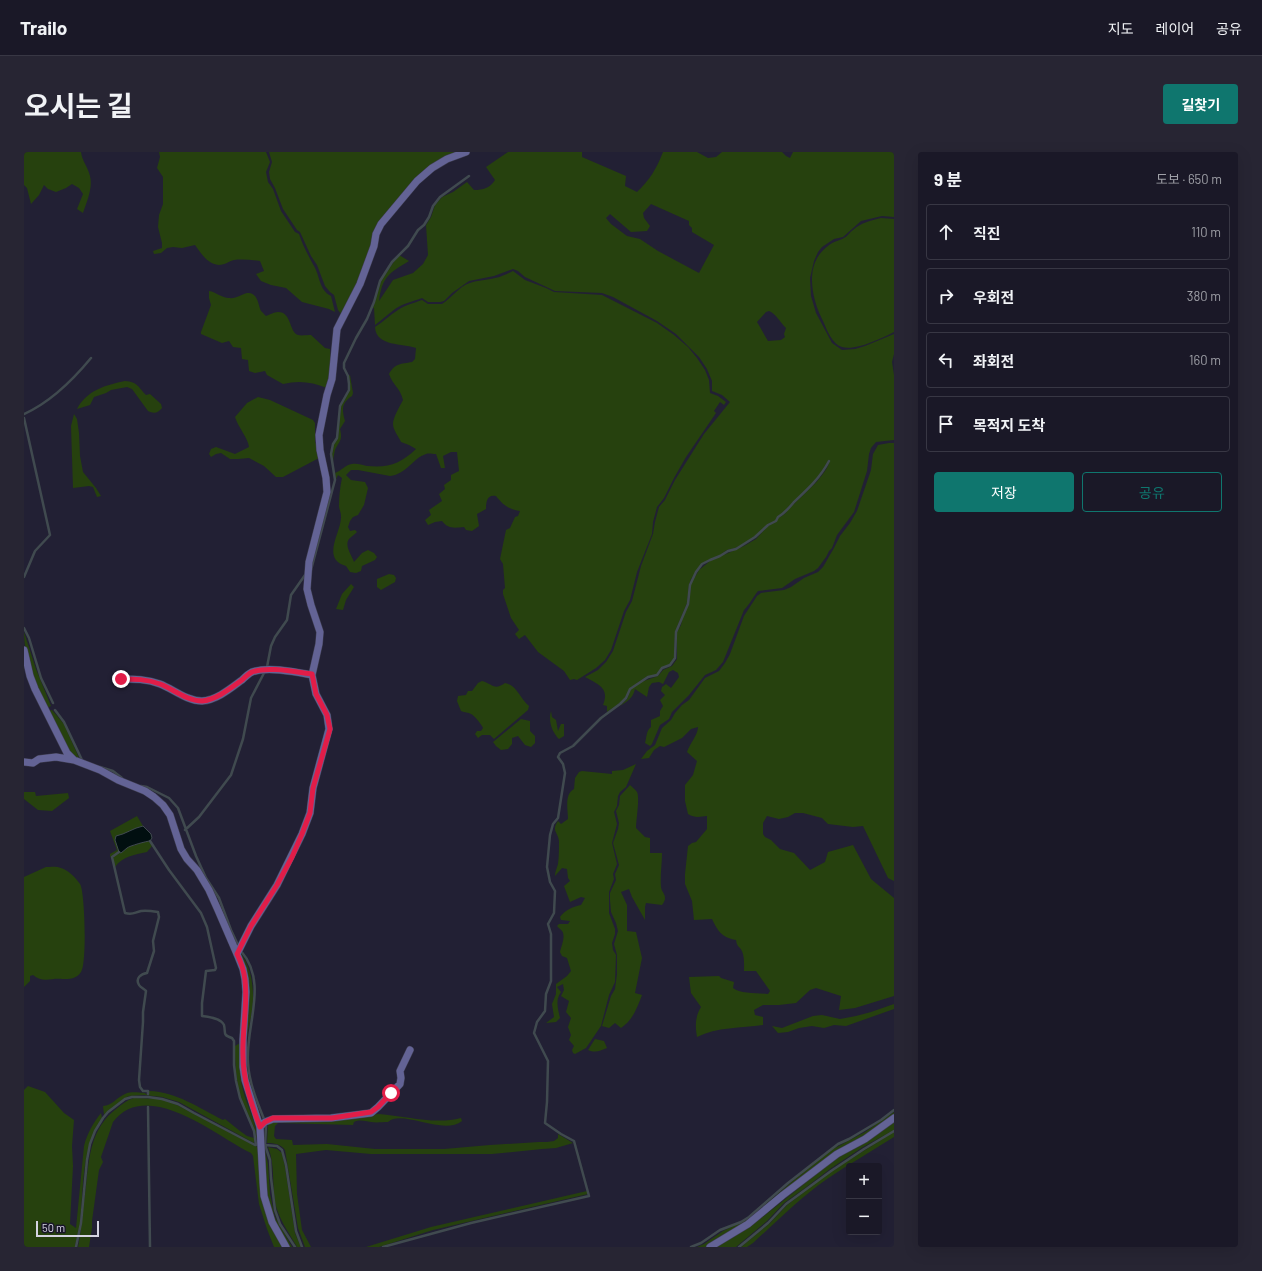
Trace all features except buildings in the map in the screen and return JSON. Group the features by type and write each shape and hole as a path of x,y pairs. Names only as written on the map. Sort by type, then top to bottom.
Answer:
{"street":[{"path":"237,954 251,926 277,885 302,834 310,813 313,788 330,729 327,715 316,694 312,674 319,644 320,632 307,589 307,573 327,492 319,435 327,395 332,379 337,329 360,284 374,246 376,234 381,224 417,181 432,168 447,159 466,152"},
{"path":"24,650 30,676 35,689 67,753 74,760"},
{"path":"121,679 140,679 150,681 190,698 202,701 225,693 251,672 281,670 312,674"},
{"path":"24,762 33,763 39,759 56,757 74,760 100,770 154,797 163,805 170,815 181,849 187,859 197,870 209,890 243,969 246,992 242,1040 243,1068 245,1080 260,1127 264,1196 272,1222 286,1247"},
{"path":"260,1127 265,1122 273,1118 332,1118 371,1112 378,1107 400,1084 400,1071 410,1050"},
{"path":"710,1247 748,1224 837,1154 865,1139 894,1118"}],"green space":[{"path":"24,152 81,152 91,181 89,194 83,213 77,209 83,194 79,188 72,184 56,192 48,189 44,185 39,195 31,204 27,188 24,185"},
{"path":"159,152 266,152 270,162 266,172 268,182 273,189 281,211 295,232 299,234 316,270 322,287 331,296 335,312 302,302 286,288 261,281 256,274 264,271 260,261 237,260 219,265 211,263 205,258 195,245 182,248 167,248 161,253 154,254 153,251 162,248 158,227 159,215 163,204 163,177 157,168 160,157"},
{"path":"269,152 463,152 447,158 383,217 357,285 341,314 338,310 334,295 325,286 317,265 311,256 300,232 297,230 283,209 270,179 269,172 272,162"},
{"path":"508,152 582,152 582,157 626,176 625,186 637,192 652,174 663,152 697,152 708,158 716,157 722,152 782,152 790,158 793,152 894,152 894,217 882,216 861,221 843,237 834,239 822,247 814,261 810,278 811,296 816,313 832,343 842,350 855,349 865,346 894,334 894,354 892,362 894,375 894,440 876,442 871,448 867,471 854,512 837,535 832,548 818,568 795,579 782,588 758,591 744,610 723,662 716,670 705,675 689,695 672,712 669,719 660,725 650,746 645,743 647,732 651,727 651,720 660,716 660,711 663,706 660,700 665,695 661,691 662,687 666,684 671,688 679,677 678,673 673,670 669,672 663,684 659,682 652,683 649,687 647,697 635,689 630,699 620,706 627,699 631,689 641,682 658,676 663,670 672,666 677,659 677,632 681,625 683,614 689,604 691,584 699,570 710,561 756,539 768,526 776,522 778,518 782,516 813,486 824,473 830,460 817,479 784,512 778,516 775,521 768,524 755,536 741,545 727,550 702,564 691,579 687,603 675,632 674,658 670,664 662,667 657,674 646,677 630,688 626,697 607,712 607,706 603,705 605,694 602,687 585,677 598,670 606,662 613,651 626,612 632,601 641,566 653,534 659,507 665,500 675,480 704,434 730,402 722,395 712,391 712,381 707,369 699,357 676,334 657,321 613,297 602,293 555,291 525,277 513,269 494,276 469,281 452,293 444,301 428,302 422,298 405,304 395,309 375,325 373,308 381,281 393,263 399,255 409,261 388,276 382,286 379,301 393,280 413,273 423,264 428,255 426,225 431,217 435,205 442,197 453,192 467,182 474,190 489,187 495,180 486,167","holes":["651,204 689,221 692,232 714,245 699,273 658,251 640,239 627,236 611,224 606,218 610,214 631,232 647,231 650,226 644,218 643,213","769,311 776,316 786,328 784,334 785,337 781,340 768,341 757,322 766,312"]},
{"path":"881,218 894,219 894,332 861,346 848,348 842,347 835,343 830,336 815,302 812,281 815,262 820,253 830,244 845,237 860,225"},
{"path":"513,271 525,280 554,292 602,295 657,323 688,347 705,370 709,380 710,393 718,396 726,402 724,405 720,402 714,411 716,413 686,457 664,498 657,507 653,522 652,534 637,572 630,600 624,611 611,650 605,660 596,668 577,680 570,680 564,671 538,652 525,635 519,639 515,634 519,630 511,618 503,594 503,590 505,588 503,564 500,559 506,530 510,528 515,517 518,516 520,511 509,508 496,496 491,496 486,504 486,509 477,514 479,526 472,531 466,530 464,527 449,527 442,521 428,525 425,520 431,515 429,510 442,501 439,494 445,489 444,485 451,480 451,475 459,471 457,452 451,452 443,456 445,468 441,468 436,454 426,454 421,456 396,475 390,476 351,470 346,475 351,480 365,482 368,488 364,505 358,515 353,517 350,521 348,527 350,531 355,530 357,532 349,539 347,545 354,562 362,553 368,550 374,553 377,557 375,560 362,566 361,571 356,573 350,572 346,566 338,562 334,557 333,551 341,515 339,503 342,478 338,475 336,479 335,473 352,464 382,466 394,464 405,458 416,449 401,442 394,429 394,418 403,400 389,374 396,366 412,362 415,359 416,348 385,341 380,338 375,327 407,305 422,300 428,304 442,304 459,289 466,285 476,281 500,277"},
{"path":"209,291 229,298 251,293 257,299 261,311 266,316 276,312 283,313 288,318 295,333 298,335 311,335 325,348 330,349 331,374 327,388 305,382 283,384 267,375 265,371 255,373 249,371 248,360 242,359 241,348 233,347 229,341 222,343 201,334 211,305"},
{"path":"350,375 353,393 343,407 345,421 340,429 341,439 335,450 333,463 332,454 334,444 338,438 341,406 350,390"},
{"path":"125,381 135,384 146,395 150,394 161,404 162,408 156,412 148,411 132,389 127,387 111,390 94,397 90,405 77,409 86,397 98,389"},
{"path":"258,397 270,400 313,420 315,423 315,442 318,448 319,458 283,477 276,477 264,466 249,458 230,459 221,453 211,457 209,454 211,449 216,447 235,454 249,447 235,417 247,403"},
{"path":"74,414 77,419 83,472 101,496 97,497 93,487 73,488 71,426"},
{"path":"894,443 894,881 888,878 863,826 853,827 828,824 822,818 803,813 795,813 788,817 779,819 767,816 763,823 763,834 780,849 794,853 810,870 825,862 828,852 853,845 871,879 894,898 894,996 855,1008 839,1010 841,996 816,988 810,990 796,1003 763,1005 754,1010 755,1015 763,1017 763,1025 729,1028 713,1031 697,1037 696,1022 701,1007 691,993 689,977 719,976 734,982 733,988 736,990 749,993 768,994 770,991 756,971 744,971 743,953 737,945 736,940 723,935 716,927 712,919 694,920 692,901 685,884 688,846 696,842 707,829 707,816 695,817 688,814 685,801 685,785 693,775 697,761 687,752 697,733 698,727 691,729 682,738 664,747 660,746 654,750 649,758 641,759 647,751 655,745 662,728 671,720 682,705 689,700 705,678 719,671 725,663 730,654 744,616 757,596 761,593 784,590 791,587 804,578 818,572 823,567 840,536 857,511 871,470 873,454 878,445"},
{"path":"389,574 394,575 396,578 395,582 381,590 377,587 377,579"},
{"path":"351,584 354,587 346,600 343,610 336,609 342,594"},
{"path":"24,632 36,669 51,706 47,708 28,661"},
{"path":"482,681 496,687 505,683 513,686 529,706 528,710 494,739 490,735 482,735 478,738 475,734 483,728 478,720 472,715 461,711 457,701 458,696 466,695 468,691 472,691 478,683"},
{"path":"52,710 64,724 80,760 70,751 61,738 48,711"},
{"path":"551,711 552,717 556,720 558,731 561,724 564,724 564,736 559,739 551,726"},
{"path":"521,719 530,721 530,731 535,736 535,743 531,747 525,745 518,736 512,738 512,744 508,749 501,750 493,742"},
{"path":"636,764 626,787 618,796 617,806 614,812 617,824 612,843 617,864 613,874 614,879 609,892 609,913 615,929 612,943 613,950 616,955 615,982 609,995 601,1026 586,1048 575,1054 572,1050 574,1046 569,1040 571,1035 568,1027 571,1018 566,1012 569,1001 561,996 564,990 563,984 557,987 561,992 558,998 560,1018 556,1022 546,1023 554,1017 552,1004 556,994 556,984 571,971 567,958 562,956 560,952 564,936 562,930 557,926 559,924 568,924 570,921 561,920 560,917 569,909 581,905 585,898 581,897 570,902 564,886 570,881 568,878 567,869 562,868 555,876 558,864 559,844 555,827 558,821 561,824 568,819 568,798 571,791 574,789 575,778 579,772 612,774 612,771 623,770"},
{"path":"630,785 638,795 636,828 645,837 650,838 650,853 662,853 661,887 665,899 662,905 646,903 645,920 629,889 621,892 627,905 627,931 636,932 642,958 635,993 642,995 634,1013 625,1025 621,1028 615,1023 609,1028 602,1026 611,996 615,989 617,974 617,955 614,944 618,931 611,912 610,893 616,880 615,874 619,865 613,843 619,823 616,811 619,805 620,796"},
{"path":"24,792 35,792 36,796 68,793 69,798 52,811 38,810 24,799"},
{"path":"137,816 143,826 116,836 115,840 119,851 110,857 110,854 117,850 110,831"},
{"path":"147,840 152,846 147,852 125,858 115,867 113,857 125,850 127,847"},
{"path":"46,867 58,867 66,870 72,874 82,889 85,928 83,966 79,974 70,979 43,980 33,975 30,976 30,981 24,987 24,877"},
{"path":"240,952 250,972 253,988 253,1003 247,1037 246,1054 254,1097 263,1123 260,1124 245,1072 244,1040 248,1000 246,971 238,954"},
{"path":"894,1004 894,1009 846,1026 834,1025 824,1028 812,1026 778,1033 772,1026 782,1028 813,1016 822,1015 840,1019 871,1012"},
{"path":"595,1039 604,1041 607,1048 598,1051 588,1050"},
{"path":"240,1043 239,1055 242,1084 255,1126 257,1138 241,1099 238,1086 235,1046"},
{"path":"28,1086 45,1092 64,1113 74,1120 70,1224 76,1228 84,1146 95,1121 101,1113 102,1118 90,1142 87,1155 83,1182 80,1223 75,1247 24,1247 24,1090"},
{"path":"149,1091 178,1097 223,1120 225,1119 247,1136 254,1138 254,1143 179,1102 162,1097 144,1095 129,1096 123,1099 104,1115 103,1106 109,1105 122,1095 133,1092 149,1094"},
{"path":"134,1098 160,1099 177,1105 258,1147 262,1200 269,1222 282,1247 274,1247 267,1229 259,1204 253,1156 251,1153 182,1114 162,1108 144,1105 127,1110 113,1122 101,1157 103,1162 99,1170 89,1247 78,1247 88,1164 96,1134 101,1125 116,1109"},
{"path":"894,1112 894,1115 734,1231 706,1247 697,1247 723,1231 750,1218 789,1184 833,1149 865,1132"},
{"path":"379,1114 441,1121 461,1118 462,1121 454,1125 444,1126 403,1118 394,1119 388,1122 362,1120 354,1122 353,1125 278,1123 275,1126 274,1136 276,1139 292,1140 293,1145 327,1144 375,1149 444,1149 547,1142 554,1141 558,1138 558,1134 573,1143 556,1148 492,1154 371,1154 326,1150 296,1154 297,1194 302,1230 311,1247 305,1247 298,1228 285,1150 277,1144 267,1143 268,1123"},
{"path":"894,1122 894,1130 863,1147 784,1203 767,1221 736,1247 715,1247 750,1227 833,1161"},
{"path":"264,1126 264,1145 268,1164 270,1194 275,1217 292,1247 288,1247 274,1219 266,1193 262,1128"},
{"path":"894,1132 894,1137 852,1163 846,1163 846,1167 807,1194 753,1243 747,1247 741,1247 770,1223 787,1205 833,1170"},
{"path":"268,1147 277,1149 282,1153 295,1233 301,1247 297,1247 276,1208 272,1160"},
{"path":"587,1191 588,1194 433,1230 379,1247 366,1247 431,1227"}],"shaded area":[{"path":"143,826 151,834 152,838 150,841 128,847 121,853 119,852 115,840 116,836"}],"waterway":[{"path":"311,570 335,480 331,454 333,444 337,438 340,406 349,390 348,376 344,368 344,363 367,319 380,281 392,262 408,246 418,230 424,225 433,206 440,197 469,176"},
{"path":"24,414 52,397 76,375 91,358"},
{"path":"24,418 50,535 35,551 24,577"},
{"path":"383,1247 471,1223 589,1196 574,1141 545,1123 548,1061 534,1033 537,1022 545,1011 546,994 551,981 551,934 548,924 554,913 555,891 550,882 547,867 550,835 553,824 558,818 565,773 563,764 558,757 560,753 573,746 601,718 620,704 626,698 630,689 648,677 657,675 662,668 670,665 675,658 676,632 688,604 690,585 696,572 702,564 728,551 736,549 755,537 768,525 776,521 778,517 783,514 822,473 829,461"},
{"path":"267,667 271,646 275,637 287,620 291,595 305,575"},
{"path":"24,628 29,638 41,678 53,703"},
{"path":"185,830 199,817 231,775 243,739 251,698 264,673"},
{"path":"55,710 64,722 82,760"},
{"path":"100,767 113,771 122,778"},
{"path":"141,786 147,787 169,798 178,808 196,856 206,878 219,898 238,945"},
{"path":"150,841 169,870 201,913 207,927 216,968 215,970 206,971 202,1016 214,1018 220,1021 224,1025 226,1035 234,1041 236,1081 240,1098 254,1131 256,1145"},
{"path":"119,852 112,857 125,913 131,914 151,911 158,912 159,917 153,941 154,951 147,973 138,978 138,983 146,991 143,1012 139,1080 140,1087 143,1091 148,1091 148,1094"},
{"path":"241,951 249,963 255,991 248,1049 248,1063 252,1085 264,1119"},
{"path":"76,1247 81,1223 90,1144 95,1131 103,1118 108,1112 125,1099 132,1097 148,1097 162,1099 178,1104 255,1145"},
{"path":"148,1107 150,1247"},
{"path":"691,1247 701,1243 720,1230 741,1222 749,1217 788,1183 838,1144 881,1120 894,1110"},
{"path":"266,1126 265,1145 270,1160 275,1210 280,1224 295,1247"},
{"path":"739,1247 768,1223 786,1204 831,1171 894,1131"},
{"path":"265,1145 277,1146 282,1150 286,1165 296,1231 302,1247"}],"route":[{"path":"121,679 140,679 150,681 190,698 202,701 225,693 251,672 266,670 312,674 316,694 327,715 330,729 322,752 313,788 310,813 292,857 277,885 251,926 237,954 243,969 246,992 242,1040 245,1080 260,1127 265,1122 273,1118 332,1118 371,1112 391,1093"}]}
